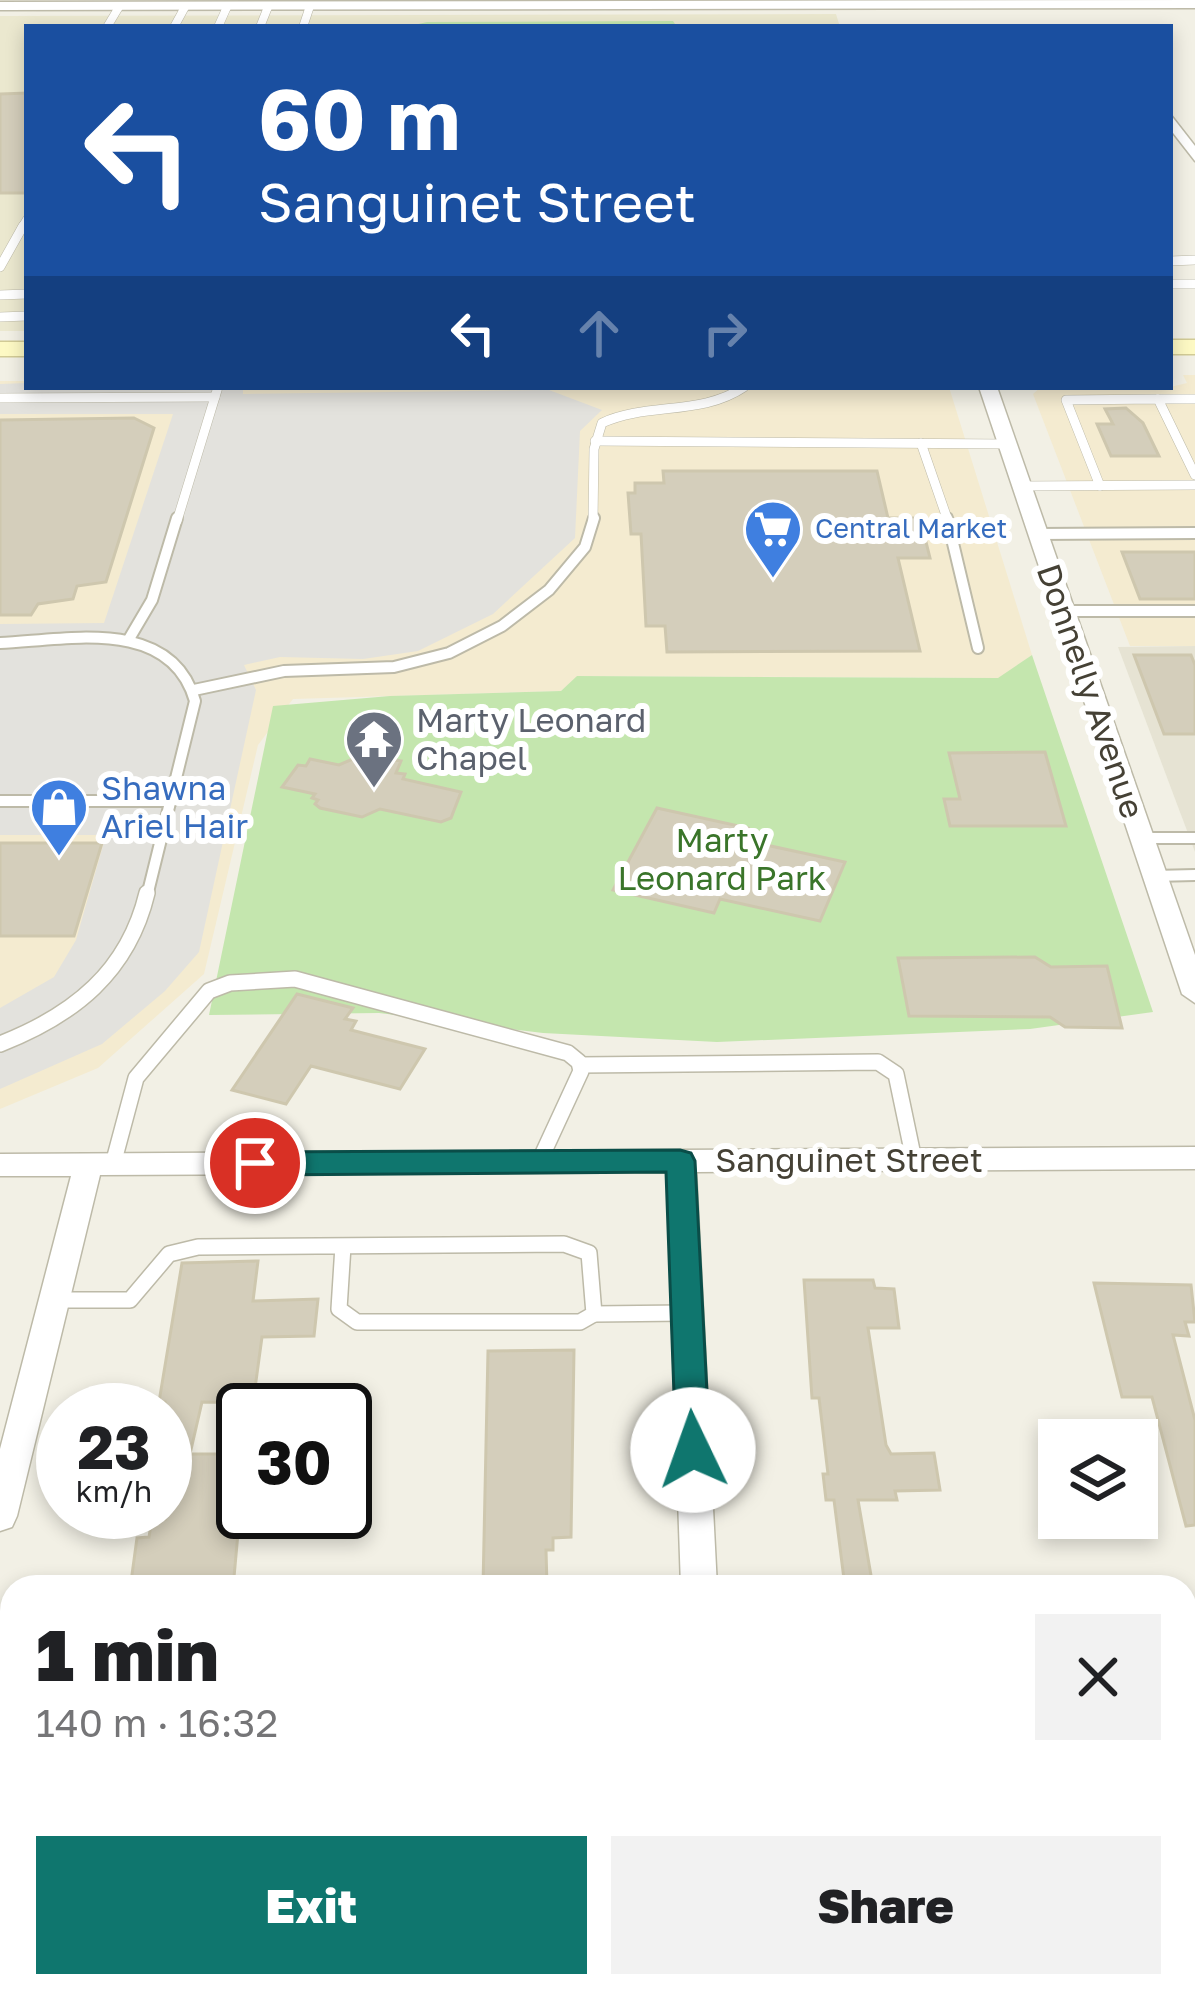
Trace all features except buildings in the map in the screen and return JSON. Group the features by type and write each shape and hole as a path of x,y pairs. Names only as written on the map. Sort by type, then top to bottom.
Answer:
{"street":[{"path":"0,6 1195,4"},
{"path":"1183,142 1195,157"},
{"name":"Donnelly Avenue","path":"989,390 1195,994"},
{"name":"Sanguinet Street","path":"0,1165 1195,1158"},
{"path":"680,1161 698,1575"},
{"path":"0,1516 55,1300 100,1164"}],"lane":[{"path":"304,24 310,6"},
{"path":"109,24 119,7"},
{"path":"176,24 185,7"},
{"path":"219,24 226,7"},
{"path":"261,24 268,7"},
{"path":"0,267 24,224"},
{"path":"194,690 282,671 408,665 499,626 550,590 588,543 599,427 615,416 650,407 713,403 737,390"},
{"path":"0,398 217,392 152,599 129,640"},
{"path":"1159,399 1195,475"},
{"path":"1100,486 1066,400 1195,399"},
{"path":"595,441 1006,444"},
{"path":"921,443 946,514 978,648"},
{"path":"1021,486 1195,485"},
{"path":"1037,534 1195,533"},
{"path":"1063,611 1195,610"},
{"path":"0,643 129,640 165,659 194,690 192,721 140,923 124,956 61,1016 0,1044"},
{"path":"0,801 172,800"},
{"path":"1141,838 1195,838"},
{"path":"1154,876 1195,875"},
{"path":"100,1164 142,1069 209,992 230,982 295,979 568,1053 581,1071 538,1162"},
{"path":"580,1065 878,1062 896,1074 914,1160"},
{"path":"343,1246 339,1309 357,1322 580,1322 594,1314 687,1313"},
{"path":"55,1300 130,1300 169,1254 180,1250 578,1246 589,1253 593,1267 594,1314"}],"shaded area":[{"path":"836,14 839,24 24,24 24,331 0,331 0,16"},
{"path":"1183,375 1195,375 1195,646 1130,646 1033,394 1038,390 1173,390 1187,383"},
{"path":"0,381 24,381 24,390 950,390 1032,655 999,678 578,676 561,691 293,699 258,745 204,974 98,1068 0,1109"},
{"path":"24,383 24,390 243,390 243,394 549,390 602,410 580,431 575,538 493,614 418,651 363,659 280,657 244,665 256,690 199,952 165,991 102,1044 0,1089 0,1008 54,977 76,940 106,835 0,835 0,624 104,623 173,414 0,414 0,384"},
{"path":"1195,646 1195,852 1118,647"}],"green space":[{"path":"673,21 675,24 418,24"},
{"name":"Marty Leonard Park","path":"1032,655 1153,1012 1030,1029 717,1042 543,1033 379,1013 209,1015 273,706 390,696 561,691 577,676 998,678"}],"place":[{"name":"Central Market","path":"773,580"},
{"name":"Marty Leonard Chapel","path":"374,790"},
{"name":"Shawna Ariel Hair","path":"59,858"}],"route":[{"path":"255,1163 680,1161 693,1450"}]}
